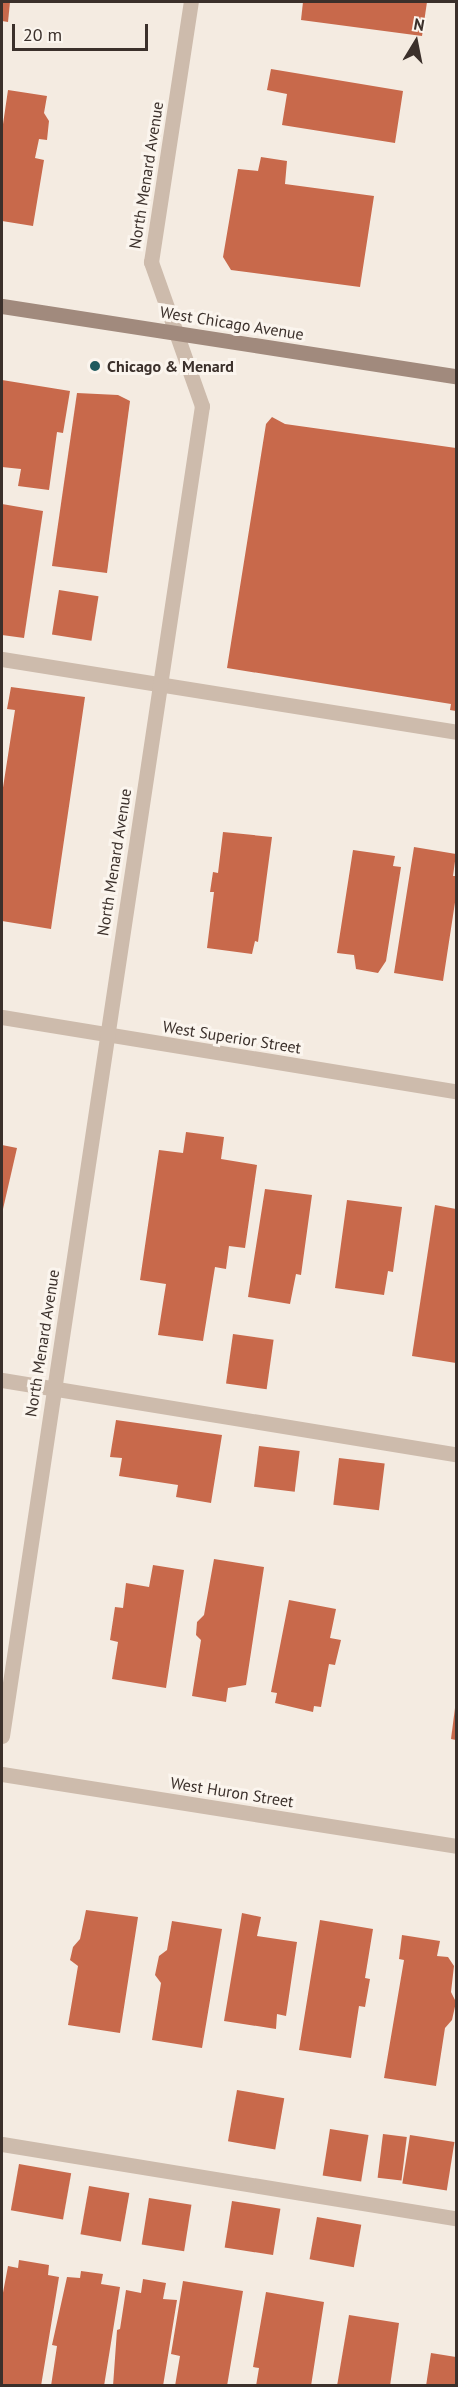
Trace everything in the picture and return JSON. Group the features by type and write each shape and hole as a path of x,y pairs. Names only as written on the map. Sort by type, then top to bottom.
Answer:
{"main road":[{"name":"West Chicago Avenue","path":"2,306 456,376"}],"street":[{"name":"North Menard Avenue","path":"2,1736 202,406 151,262 190,2"},
{"path":"2,659 456,732"},
{"name":"West Superior Street","path":"2,1017 456,1091"},
{"path":"2,1380 456,1454"},
{"name":"West Huron Street","path":"2,1774 456,1846"},
{"path":"2,2144 456,2218"}],"building":[{"path":"2,2 10,2 8,22 2,21"},
{"path":"303,2 427,2 422,36 301,20"},
{"path":"271,69 403,91 395,143 282,125 287,94 267,90"},
{"path":"8,90 47,96 44,113 49,121 47,140 39,139 35,158 44,160 33,226 2,221 2,131"},
{"path":"261,157 287,161 285,184 374,196 360,287 231,270 223,257 238,169 258,171"},
{"path":"2,380 70,391 63,433 57,432 49,490 18,486 21,469 2,467"},
{"path":"77,393 118,395 130,401 107,573 52,566"},
{"path":"272,417 285,424 456,448 456,711 450,710 451,704 227,668 266,424"},
{"path":"2,504 43,511 24,638 2,635"},
{"path":"59,590 99,596 91,641 52,634"},
{"path":"11,687 85,697 51,929 2,921 2,794 15,710 7,709"},
{"path":"223,832 272,837 258,942 255,941 252,954 207,948 214,892 210,892 213,872 218,873"},
{"path":"414,847 456,854 453,876 456,876 456,896 443,981 394,973"},
{"path":"353,850 395,856 393,866 401,867 386,961 378,973 356,969 354,955 337,953"},
{"path":"186,1132 224,1137 221,1159 257,1165 245,1248 229,1246 226,1269 215,1267 203,1341 158,1335 166,1284 140,1280 159,1150 183,1153"},
{"path":"2,1145 17,1148 3,1209 2,1209"},
{"path":"265,1189 312,1195 301,1275 296,1274 290,1304 248,1297"},
{"path":"347,1200 402,1207 393,1272 388,1271 384,1295 335,1288"},
{"path":"435,1205 456,1209 456,1363 412,1356"},
{"path":"233,1334 274,1340 267,1389 226,1384"},
{"path":"116,1420 222,1435 211,1503 176,1497 178,1485 119,1476 122,1458 110,1457"},
{"path":"259,1446 300,1451 295,1492 254,1487"},
{"path":"339,1458 385,1464 379,1510 333,1505"},
{"path":"214,1559 264,1567 246,1685 228,1688 226,1702 192,1696 201,1640 196,1635 197,1622 204,1615"},
{"path":"153,1565 184,1570 166,1688 112,1679 118,1642 110,1640 115,1607 123,1608 126,1583 149,1587"},
{"path":"289,1600 336,1609 330,1638 341,1640 335,1665 329,1664 321,1707 314,1706 313,1712 275,1703 277,1693 271,1692"},
{"path":"456,1708 456,1740 451,1739"},
{"path":"86,1910 138,1917 120,2033 68,2025 78,1966 70,1960 73,1947 80,1939"},
{"path":"242,1913 261,1917 257,1936 297,1942 286,2016 277,2014 276,2029 224,2021"},
{"path":"320,1920 373,1929 365,1978 370,1979 365,2007 359,2006 351,2058 299,2050"},
{"path":"172,1921 222,1929 202,2048 152,2040 161,1983 155,1975 159,1956 167,1950"},
{"path":"402,1935 440,1941 437,1956 448,1957 454,1966 451,1992 456,2002 452,2020 445,2028 436,2086 384,2078 404,1960 399,1959"},
{"path":"237,2090 284,2098 275,2150 228,2141"},
{"path":"330,2129 369,2135 361,2182 323,2175"},
{"path":"383,2134 407,2137 401,2181 378,2178"},
{"path":"410,2135 454,2142 447,2190 402,2183"},
{"path":"19,2164 71,2173 63,2219 11,2210"},
{"path":"89,2186 129,2193 121,2241 80,2234"},
{"path":"149,2198 191,2205 184,2251 142,2244"},
{"path":"232,2201 280,2209 273,2255 225,2247"},
{"path":"317,2217 361,2225 354,2267 310,2259"},
{"path":"19,2260 49,2265 48,2275 59,2277 41,2386 2,2386 2,2298 8,2266 18,2268"},
{"path":"81,2271 103,2274 101,2284 120,2287 104,2386 51,2386 57,2346 52,2345 67,2277 80,2278"},
{"path":"143,2279 166,2283 163,2299 177,2300 163,2386 113,2386 117,2330 120,2329 126,2290 141,2293"},
{"path":"183,2281 243,2291 227,2386 175,2386 180,2356 171,2354"},
{"path":"266,2292 324,2302 311,2386 256,2386 259,2368 253,2367"},
{"path":"349,2315 399,2323 390,2386 337,2386"},
{"path":"431,2353 456,2357 456,2386 426,2386"}],"place":[{"name":"Chicago & Menard","path":"95,366"}]}
